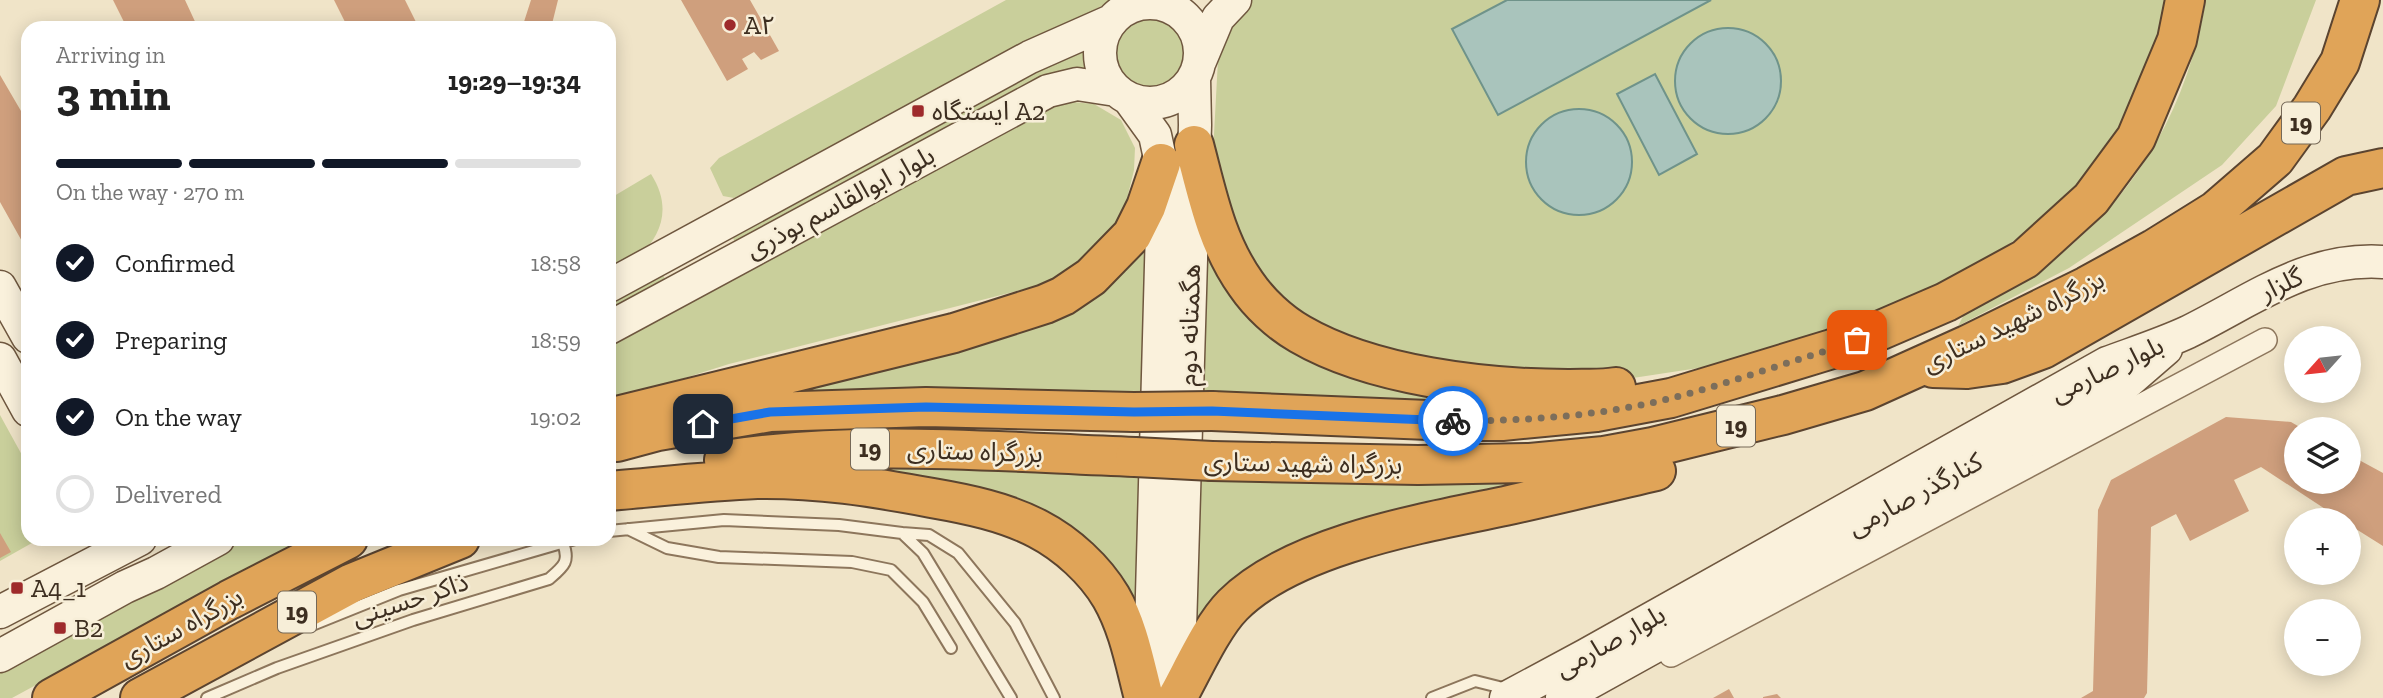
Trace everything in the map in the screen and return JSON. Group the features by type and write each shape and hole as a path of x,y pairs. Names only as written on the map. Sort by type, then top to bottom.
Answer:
{"highway":[{"name":"بزرگراه شهید ستاری","path":"1134,412 1212,411 1453,421 1548,418 1671,398 1832,349 1946,302 2025,259 2091,199 2136,138 2177,40 2185,0"},
{"name":"بزرگراه شهید ستاری","path":"1135,457 1419,465 1530,463 1604,456 1653,447 1865,391 2087,286 2215,211 2275,159 2312,108 2340,62 2358,7"},
{"path":"1195,145 1216,227 1230,260 1247,285 1268,310 1298,333 1327,348 1363,360 1447,380 1520,389 1609,388 1704,374 1832,349"},
{"path":"616,416 954,333 1063,296 1091,277 1132,235 1146,207 1161,163"},
{"path":"1917,368 1967,369 2002,364 2043,349 2346,176 2383,169"},
{"path":"616,489 757,480 808,480 873,486 957,502 1011,517 1039,529 1065,546 1090,570 1111,597 1161,697 1210,638 1231,607 1259,582 1304,559 1434,521 1668,468 1765,439 1865,391"},
{"name":"بزرگراه ستاری","path":"616,442 659,431 770,412 926,407 1134,412"},
{"name":"بزرگراه ستاری","path":"616,487 701,464 772,453 836,449 914,448 1135,457"},
{"name":"بزرگراه ستاری","path":"52,698 229,600 334,546"},
{"name":"بزرگراه ستاری","path":"140,698 193,687 352,583 443,546"}],"main road":[{"path":"1197,70 1200,45 1195,30 1185,17 1159,1 1144,2 1119,13 1109,22 1103,34 1099,49 1100,64 1106,78 1122,95 1144,104 1166,101 1185,90 1197,70 1218,18 1235,0"},
{"name":"بلوار ابوالقاسم بوذری","path":"616,323 703,256 1030,57 1109,22"},
{"name":"هگمتانه دوم","path":"1161,697 1195,145 1197,70"},
{"name":"بلوار ابوالقاسم بوذری","path":"616,284 703,256 1048,91 1077,84 1122,95"},
{"name":"هگمتانه دوم","path":"1122,95 1155,135 1163,192 1151,631 1161,697"},
{"name":"گلزار","path":"2186,332 2276,284 2316,268 2351,262 2383,262"},
{"path":"0,286 21,324"},
{"name":"بلوار صارمی","path":"1562,698 1632,655 2121,388 2186,332"},
{"path":"0,359 21,397"},
{"path":"142,546 156,573"},
{"path":"0,656 205,546"},
{"path":"0,612 103,547 125,587"},
{"name":"بلوار صارمی","path":"1511,695 1632,655"}],"street":[{"name":"کنارگذر صارمی","path":"1591,698 1632,655 2265,340"}],"lane":[{"path":"616,530 724,520 839,525 929,535 958,553 1015,623 1054,698"},
{"path":"628,529 667,548 719,557 852,562 891,570 923,602 951,648"},
{"path":"902,533 923,553 1011,698"},
{"name":"ذاکر حسینی","path":"305,628 399,590 553,546"},
{"name":"ذاکر حسینی","path":"193,687 277,668 413,620 549,579 563,567 567,555 564,546"},
{"path":"193,687 269,642"},
{"path":"1432,698 1475,681 1489,683 1511,695"}],"green space":[{"path":"1006,0 1113,0 734,198 723,196 710,168 719,158"},
{"path":"1248,0 2168,0 2163,28 2118,136 2087,176 2038,223 1998,252 1962,273 1845,324 1725,364 1613,381 1562,381 1330,340 1252,283 1213,153 1219,41"},
{"path":"2206,0 2316,0 2276,106 2222,165 2069,268 1958,326 1968,310 2028,279 2076,241 2105,213 2130,182 2152,150 2170,115 2197,40"},
{"path":"1144,14 1160,14 1174,20 1185,31 1191,45 1191,61 1185,75 1174,86 1160,92 1144,92 1130,86 1119,75 1113,61 1113,45 1119,31 1130,20"},
{"path":"1082,42 1089,72 737,246 731,234"},
{"path":"1072,102 1094,104 1121,120 1135,148 1134,170 1125,207 1108,236 1086,259 1059,278 1029,288 729,364 616,400 616,339 1043,110"},
{"path":"651,174 659,190 662,206 661,221 648,247 616,274 616,195"},
{"path":"1202,189 1254,306 1514,405 1197,391"},
{"path":"1147,234 1148,391 929,390 646,414 986,338"},
{"path":"662,272 667,284 616,311 616,297"},
{"path":"0,415 21,453 21,546 27,546 0,561"},
{"path":"841,463 1145,475 1142,650 1095,558"},
{"path":"1566,473 1295,551 1191,657 1194,476"},
{"path":"230,546 292,546 12,698 0,698 0,671"}],"water":[{"path":"1507,0 1711,0 1498,115 1452,29"},
{"path":"1728,28 1748,32 1765,44 1777,61 1781,81 1777,101 1765,118 1748,130 1728,134 1708,130 1691,118 1679,101 1675,81 1679,61 1691,44 1708,32"},
{"path":"1655,74 1697,154 1659,175 1617,94"},
{"path":"1579,109 1599,113 1616,125 1628,142 1632,162 1628,182 1616,199 1599,211 1579,215 1559,211 1542,199 1530,182 1526,162 1530,142 1542,125 1559,113"}],"building":[{"path":"113,0 185,0 195,21 124,21"},
{"path":"334,0 405,0 416,21 344,21"},
{"path":"531,0 558,0 553,21 524,21"},
{"name":"A۲","path":"681,0 750,0 779,51 761,60 754,52 742,59 748,69 727,81"},
{"path":"0,75 21,111 21,240 0,202"},
{"path":"2226,417 2284,421 2284,482 2261,467 2234,480 2249,511 2190,541 2176,514 2151,527 2147,693 2144,698 2081,698 2093,691 2098,510 2111,480"},
{"path":"2361,461 2383,473 2383,546 2361,532 2361,508 2324,508 2302,494 2361,494"},
{"path":"0,533 11,552 0,558"},
{"path":"1729,689 1734,698 1713,698"},
{"path":"1777,694 1781,698 1763,698 1763,697"}],"way so far":[{"path":"1453,421 1548,418 1671,398 1857,340"}],"place":[{"name":"A۲","path":"730,25"},
{"name":"ایستگاه A2","path":"918,111"},
{"name":"A4_1","path":"17,588"},
{"name":"B2","path":"60,628"}],"route":[{"path":"703,424 770,412 926,407 1212,411 1453,421"}]}
